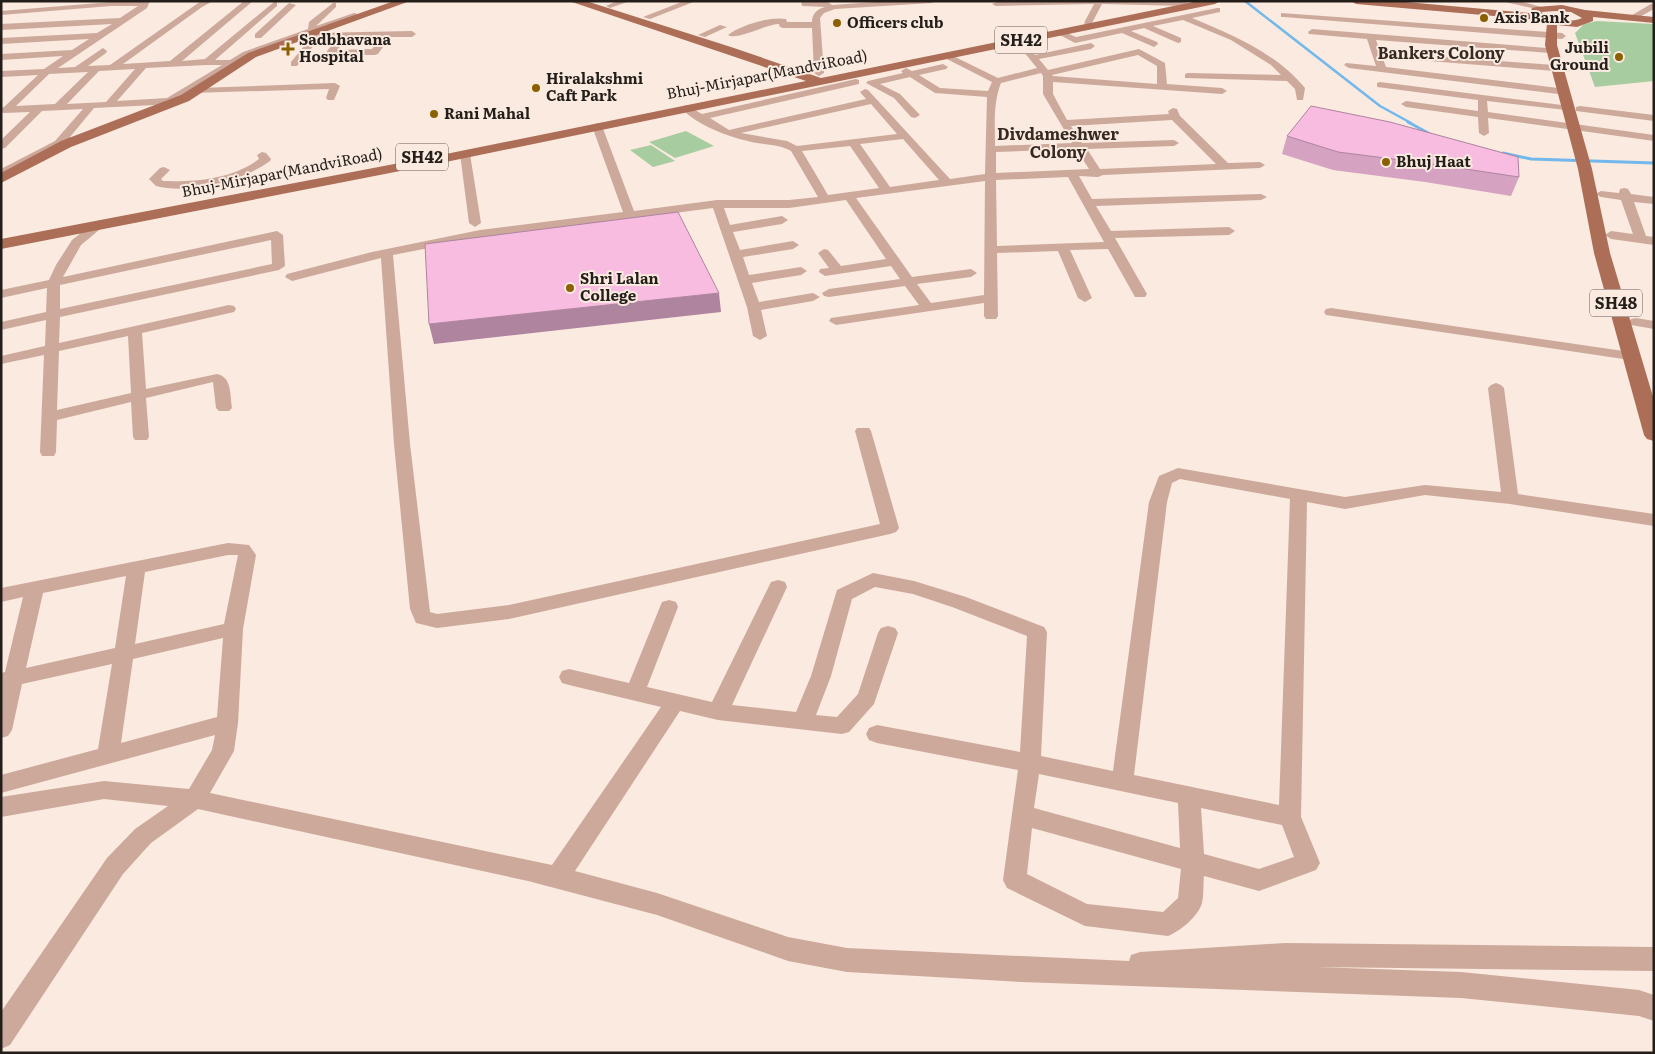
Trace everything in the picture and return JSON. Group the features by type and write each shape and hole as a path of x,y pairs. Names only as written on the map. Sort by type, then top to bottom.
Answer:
{"main road":[{"path":"1,179 66,144 164,108 252,55 306,31 405,1"},
{"path":"574,1 822,77"},
{"path":"594,1 702,35 822,77"},
{"name":"Bhuj-Mirjapar(MandviRoad)","path":"1,238 428,156 1199,1"},
{"path":"1356,1 1539,12 1577,11 1654,21"},
{"path":"1385,1 1539,12 1555,8 1654,21"},
{"name":"Bhuj-Mirjapar(MandviRoad)","path":"1,244 465,154 686,108 822,77 853,79 897,66 944,62 1019,41 1060,32 1216,6"},
{"path":"1557,35 1563,24 1577,11"},
{"name":"SH48","path":"1539,12 1552,22 1557,35 1561,47 1562,69 1582,128"},
{"name":"SH48","path":"1562,69 1580,110 1586,150 1601,194 1611,235 1654,382"},
{"name":"SH48","path":"1592,170 1587,186 1602,253 1654,435"}],"street":[{"path":"1,27 21,12 24,1"},
{"path":"113,68 199,5 209,1"},
{"path":"172,64 248,1"},
{"path":"1,174 58,142 170,101 258,48 397,1"},
{"path":"610,6 626,1"},
{"path":"647,17 692,1"},
{"path":"805,1 805,4 828,4 829,9"},
{"path":"822,77 816,18 820,11 932,1"},
{"path":"1077,1 1085,2"},
{"path":"1505,1 1539,12"},
{"path":"996,4 1085,2 1185,4"},
{"path":"1088,23 1099,2"},
{"path":"1,14 110,4 145,3"},
{"path":"5,110 47,71 145,3"},
{"path":"207,62 274,4"},
{"path":"258,36 292,5"},
{"path":"294,64 306,31 333,5"},
{"path":"1060,32 1075,40 1183,17 1216,6"},
{"path":"1631,18 1654,6"},
{"path":"1408,8 1424,41"},
{"path":"1284,15 1557,35"},
{"path":"1183,17 1234,38 1274,63 1300,88 1300,98"},
{"path":"1,27 120,21"},
{"path":"732,35 769,21 783,21 783,25 817,25"},
{"path":"273,23 283,24"},
{"path":"1144,25 1178,40"},
{"path":"702,35 723,27"},
{"path":"1123,30 1154,44"},
{"path":"236,36 258,36 306,31 344,36 412,34"},
{"path":"1312,32 1547,51"},
{"path":"344,36 330,53 375,52 386,35"},
{"path":"1,42 98,36"},
{"path":"1370,36 1382,69"},
{"path":"1412,40 1427,75"},
{"path":"1019,41 1045,74 1048,94 1064,123 1098,174"},
{"path":"1033,58 1114,41"},
{"path":"78,70 103,51"},
{"path":"915,115 898,96 871,83 911,74 944,62 996,81 1045,74 1138,52 1162,65 1162,87"},
{"path":"1,57 74,53"},
{"path":"1420,58 1562,69"},
{"path":"2,74 207,62 231,63"},
{"path":"1476,62 1479,74 1478,81 1484,133"},
{"path":"1348,65 1558,91"},
{"path":"109,104 143,66"},
{"path":"897,66 938,91 992,94"},
{"path":"59,106 96,69"},
{"path":"1045,74 1162,87 1222,91 1212,77"},
{"path":"1188,76 1290,78"},
{"path":"1446,94 1447,77"},
{"path":"701,117 853,79 948,183"},
{"path":"991,316 990,149 992,94 996,81"},
{"path":"1380,85 1562,108"},
{"path":"195,91 335,86 331,98"},
{"path":"5,110 170,101"},
{"path":"729,133 873,101"},
{"path":"58,142 92,104"},
{"path":"1406,104 1654,138"},
{"path":"1,146 40,108"},
{"path":"686,108 729,133 756,140 786,144 795,149 825,199"},
{"path":"1580,110 1654,118"},
{"path":"1064,123 1174,114 1226,166"},
{"path":"597,126 630,216"},
{"path":"795,149 905,136"},
{"path":"853,142 887,191"},
{"path":"990,149 1174,143"},
{"path":"465,154 475,223"},
{"path":"164,170 155,179 160,184 179,185 223,179 257,167 266,159 262,155"},
{"path":"292,277 387,253 493,233 717,204 789,204 990,178 1260,165"},
{"path":"1210,167 1220,190"},
{"path":"1072,174 1140,294"},
{"path":"1089,204 1220,190 1261,197"},
{"path":"1601,194 1625,194 1654,201"},
{"path":"1625,194 1641,239"},
{"path":"849,196 927,307"},
{"path":"717,204 754,307 760,336"},
{"path":"726,229 782,220"},
{"path":"475,223 493,233"},
{"path":"459,239 475,223"},
{"path":"48,452 54,283 62,265 76,243 98,225"},
{"path":"990,250 1062,247 1110,240 1229,230"},
{"path":"1,294 277,235 279,266 1,326"},
{"path":"1611,235 1654,241"},
{"path":"735,255 793,245"},
{"path":"1062,247 1085,298"},
{"path":"824,252 831,271 895,262"},
{"path":"387,253 402,444 419,609 423,618 436,621 509,612 890,528 863,431"},
{"path":"744,280 801,271"},
{"path":"830,293 971,274"},
{"path":"754,307 813,297"},
{"path":"836,321 991,298"},
{"path":"1,360 229,309"},
{"path":"1331,312 1630,356"},
{"path":"1636,322 1654,325"},
{"path":"135,330 141,437"},
{"path":"49,417 217,378 221,381 224,408"},
{"path":"1496,388 1510,498"},
{"path":"1122,783 1157,511 1165,480 1178,473 1345,503 1425,490 1510,498 1654,520"},
{"path":"1022,814 1259,880 1308,863 1290,817 1299,494"},
{"path":"1,595 228,548 243,550 247,555 234,629 223,751 195,799 143,836 116,866 1,1036"},
{"path":"108,756 137,567"},
{"path":"803,722 821,676 844,595 873,580 914,588 1037,632 1030,763 1015,880 1085,914 1168,924 1190,903 1193,862 1189,798"},
{"path":"718,712 778,587"},
{"path":"1,730 8,680 35,588"},
{"path":"635,692 669,606"},
{"path":"8,680 234,629"},
{"path":"569,676 718,712 842,726 867,698 888,632"},
{"path":"557,878 675,702"},
{"path":"1,784 227,723"},
{"path":"877,734 1030,763 1189,798 1290,817"},
{"path":"1,807 104,790 195,799 528,870 657,904 788,949 847,960 1022,970 1461,985 1639,1003 1654,1008"},
{"path":"1022,970 1286,955 1654,959"}],"green space":[{"name":"Jubili Ground","path":"1597,21 1654,24 1654,81 1595,87 1575,33 1584,24"},
{"path":"686,131 714,146 675,158 649,142"},
{"path":"651,145 675,161 653,167 630,150"}],"building":[{"path":"1311,106 1390,122 1518,157 1519,177 1338,152 1287,136"},
{"name":"Shri Lalan College","path":"678,212 719,293 429,324 425,244"}],"waterway":[{"path":"1245,1 1380,106 1411,123"},
{"path":"1408,122 1430,134"},
{"path":"1503,153 1531,159 1654,163"}],"place":[{"name":"Axis Bank","path":"1484,18"},
{"name":"Officers club","path":"837,23"},
{"name":"Sadbhavana Hospital","path":"288,49"},
{"name":"Jubili Ground","path":"1619,57"},
{"name":"Hiralakshmi Caft Park","path":"536,88"},
{"name":"Rani Mahal","path":"434,114"},
{"name":"Bhuj Haat","path":"1386,162"},
{"name":"Shri Lalan College","path":"570,288"}],"district":[{"name":"Bankers Colony","path":"1441,53"},
{"name":"Divdameshwer Colony","path":"1058,143"}]}
